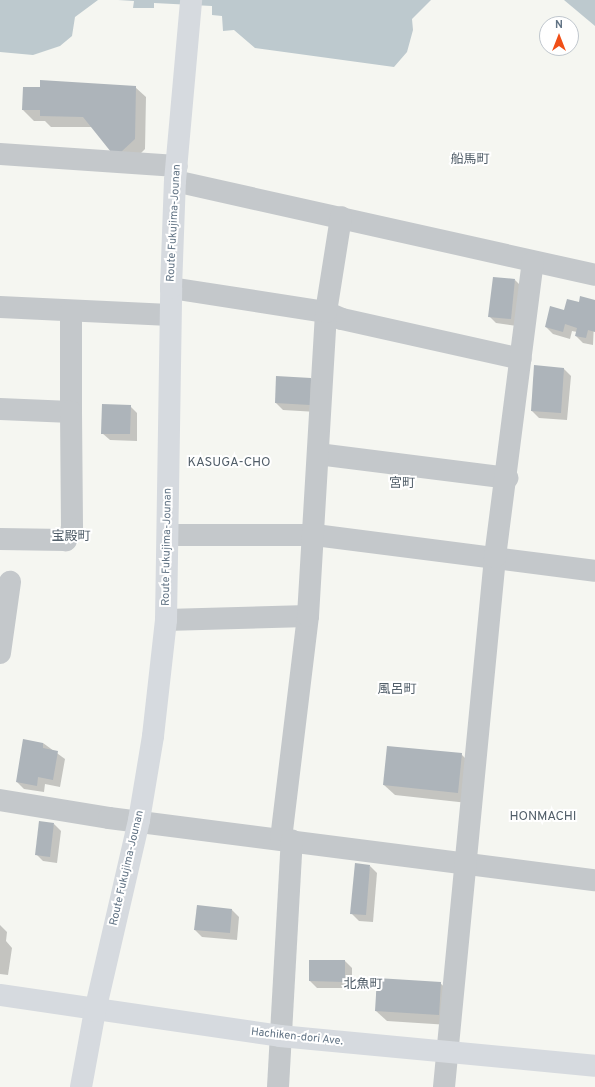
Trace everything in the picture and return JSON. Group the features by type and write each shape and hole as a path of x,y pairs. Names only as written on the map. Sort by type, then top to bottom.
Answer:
{"main road":[{"name":"Route Fukujima-Jounan","path":"81,1087 95,1011 139,820 153,736 166,620 171,288 176,173 192,0"},
{"name":"Hachiken-dori Ave.","path":"0,995 95,1011 280,1036 595,1066"}],"street":[{"path":"0,154 176,173 341,217 595,275"},
{"path":"278,1087 286,840 315,535 326,312 341,217"},
{"path":"444,1087 495,558 507,478 533,262"},
{"path":"171,288 326,312 342,319 521,359"},
{"path":"0,307 170,315"},
{"path":"0,539 66,540 72,529 71,311"},
{"path":"0,409 71,412"},
{"path":"318,454 507,478"},
{"path":"168,535 315,535 595,571"},
{"path":"0,653 10,582"},
{"path":"166,620 308,616"},
{"path":"0,800 109,818 139,820 595,880"}],"shaded area":[{"path":"0,0 98,0 75,17 72,36 60,46 33,55 0,52"},
{"path":"118,0 431,0 412,19 413,30 407,52 394,67 255,48 234,30 223,31 222,16 212,15 212,6 154,3 154,8 133,8 134,1"},
{"path":"564,0 595,0 595,26"}],"building":[{"path":"40,80 136,86 135,139 121,152 111,152 83,117 40,116 40,110 22,110 23,87 40,87"},
{"path":"493,277 515,279 511,319 488,317"},
{"path":"580,296 595,300 595,332 588,330 586,338 575,336 577,328 565,324 563,332 545,327 550,306 564,310 567,299 579,302"},
{"path":"534,365 564,368 561,413 531,411"},
{"path":"276,376 311,378 310,405 275,403"},
{"path":"102,404 131,405 130,434 101,434"},
{"path":"23,739 43,743 43,748 58,751 53,780 38,777 37,786 16,782"},
{"path":"387,746 462,753 458,793 383,785"},
{"path":"39,821 54,823 50,857 35,855"},
{"path":"355,863 370,865 366,915 350,914"},
{"path":"197,905 232,909 230,933 194,930"},
{"path":"309,960 345,960 345,982 309,981"},
{"path":"377,978 441,982 439,1015 375,1011"}],"district":[{"name":"船馬町","path":"470,160"},
{"name":"KASUGA-CHO","path":"229,463"},
{"name":"宮町","path":"402,484"},
{"name":"宝殿町","path":"71,537"},
{"name":"風呂町","path":"397,690"},
{"name":"HONMACHI","path":"543,817"},
{"name":"北魚町","path":"363,985"}]}
